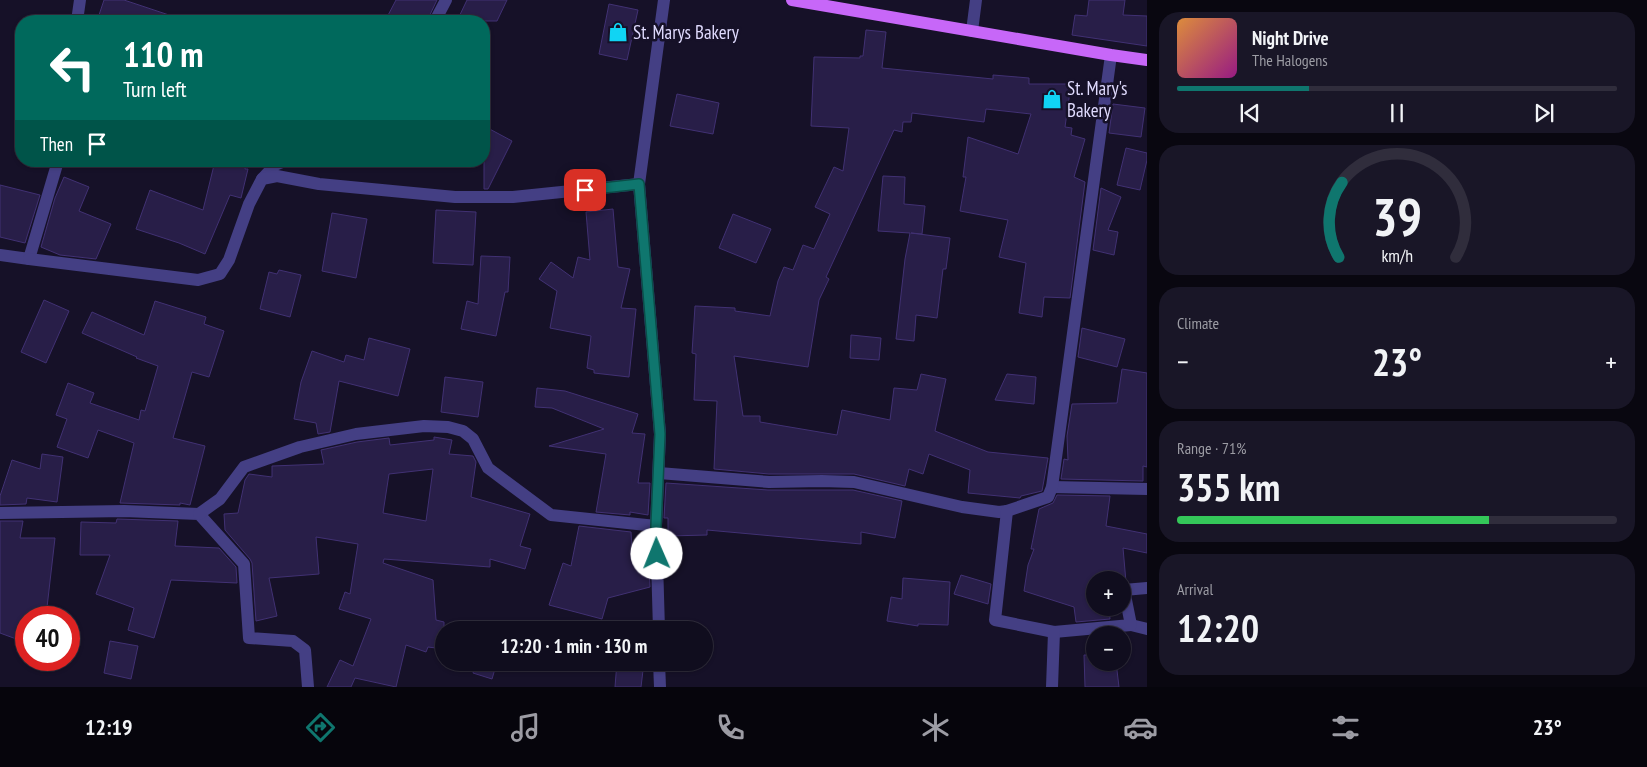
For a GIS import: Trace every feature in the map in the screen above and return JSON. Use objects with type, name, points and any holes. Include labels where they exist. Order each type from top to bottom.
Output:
[{"type":"main road","points":[[792,0],[1111,56],[1147,60]]},
{"type":"street","points":[[78,15],[80,0]]},
{"type":"street","points":[[438,15],[446,0]]},
{"type":"street","points":[[658,621],[656,526],[659,424],[639,184],[664,0]]},
{"type":"street","points":[[972,31],[976,0]]},
{"type":"street","points":[[659,473],[769,482],[854,482],[962,507],[999,512],[1048,497],[1052,487],[1111,56]]},
{"type":"street","points":[[29,260],[56,167]]},
{"type":"street","points":[[0,256],[198,280],[220,274],[229,260],[249,204],[262,180],[273,167]]},
{"type":"street","points":[[262,180],[277,176],[318,184],[455,197],[513,197],[639,184]]},
{"type":"street","points":[[0,513],[124,512],[199,514],[220,499],[244,467],[300,447],[356,434],[424,426],[448,427],[463,431],[473,439],[488,468],[551,515],[656,526]]},
{"type":"street","points":[[1052,487],[1147,489]]},
{"type":"street","points":[[1007,511],[996,620],[1054,632],[1130,625],[1147,629]]},
{"type":"street","points":[[199,514],[244,564],[250,638],[293,641],[305,650],[308,687]]},
{"type":"street","points":[[1130,625],[1124,590],[1147,588]]},
{"type":"street","points":[[1052,687],[1054,632]]},
{"type":"street","points":[[659,671],[660,687]]},
{"type":"building","points":[[104,0],[124,0],[169,15],[99,15]]},
{"type":"building","points":[[396,0],[437,0],[430,15],[388,15]]},
{"type":"building","points":[[467,0],[507,0],[497,21],[490,21],[490,15],[460,15]]},
{"type":"building","points":[[1089,0],[1125,0],[1123,15],[1147,16],[1147,46],[1072,35],[1075,15],[1087,16]]},
{"type":"building","name":"St. Marys Bakery","points":[[609,4],[638,10],[627,60],[599,54]]},
{"type":"building","points":[[866,30],[886,32],[882,68],[993,79],[993,75],[1029,78],[1029,84],[1071,84],[1065,127],[1072,128],[1071,135],[1085,139],[1074,177],[1085,182],[1070,298],[1044,297],[1042,317],[1019,313],[1026,263],[999,257],[1008,220],[960,211],[966,177],[963,177],[968,137],[1018,154],[1031,114],[986,109],[984,122],[912,113],[911,122],[903,122],[902,132],[894,130],[826,277],[829,279],[819,300],[808,367],[734,356],[743,416],[760,416],[760,422],[837,435],[842,410],[890,420],[894,388],[917,390],[921,374],[946,379],[935,431],[988,452],[1048,458],[1042,491],[1021,496],[1020,498],[968,493],[970,470],[929,454],[923,474],[909,469],[905,486],[854,474],[769,474],[714,469],[717,401],[694,400],[696,354],[692,353],[695,306],[735,308],[735,311],[770,316],[778,281],[784,267],[793,270],[803,245],[814,249],[830,214],[815,207],[834,167],[843,171],[849,128],[811,126],[814,57],[860,58],[860,56],[863,56]]},
{"type":"building","points":[[677,94],[719,103],[713,134],[670,126]]},
{"type":"building","points":[[1113,104],[1145,108],[1141,137],[1109,133]]},
{"type":"building","points":[[490,129],[512,141],[488,189],[484,189],[484,167],[490,167]]},
{"type":"building","points":[[1126,148],[1147,153],[1140,190],[1117,185]]},
{"type":"building","points":[[214,167],[245,167],[245,169],[248,169],[241,198],[230,195],[205,254],[136,229],[150,190],[203,210]]},
{"type":"building","points":[[883,176],[905,177],[904,204],[925,206],[922,234],[911,233],[950,238],[946,269],[943,269],[937,318],[916,315],[914,341],[896,339],[905,259],[910,233],[878,231]]},
{"type":"building","points":[[64,177],[89,187],[79,211],[111,224],[96,259],[60,255],[41,247],[55,198]]},
{"type":"building","points":[[0,185],[40,195],[25,243],[0,237]]},
{"type":"building","points":[[1101,188],[1121,197],[1108,230],[1118,232],[1114,255],[1093,250]]},
{"type":"building","points":[[613,209],[618,267],[630,269],[621,308],[636,309],[629,377],[594,373],[594,370],[587,368],[591,336],[550,328],[557,291],[539,279],[551,262],[573,278],[578,257],[590,260],[586,212]]},
{"type":"building","points":[[436,210],[476,212],[473,265],[433,263]]},
{"type":"building","points":[[332,213],[367,219],[356,278],[322,271]]},
{"type":"building","points":[[733,214],[771,229],[756,263],[719,248]]},
{"type":"building","points":[[481,256],[510,257],[508,292],[505,292],[496,336],[461,329],[467,301],[478,304]]},
{"type":"building","points":[[279,270],[301,275],[290,317],[260,309],[269,272],[277,274]]},
{"type":"building","points":[[44,300],[69,311],[46,363],[21,352]]},
{"type":"building","points":[[155,301],[206,317],[204,324],[224,331],[209,377],[192,372],[173,438],[205,446],[190,505],[180,503],[180,505],[120,503],[134,443],[98,430],[88,458],[57,447],[67,419],[56,415],[68,383],[94,393],[90,403],[139,420],[141,410],[145,411],[158,366],[82,333],[92,312],[144,335]]},
{"type":"building","points":[[1082,328],[1125,339],[1117,367],[1078,357]]},
{"type":"building","points":[[851,335],[881,338],[879,360],[850,358]]},
{"type":"building","points":[[369,338],[410,349],[398,396],[339,381],[330,432],[318,434],[316,423],[294,419],[301,382],[312,351],[344,362],[346,355],[364,360]]},
{"type":"building","points":[[1122,369],[1147,373],[1147,467],[1143,466],[1143,481],[1061,479],[1064,459],[1068,460],[1067,436],[1072,404],[1117,403]]},
{"type":"building","points":[[1007,374],[1036,377],[1034,404],[995,400]]},
{"type":"building","points":[[445,377],[483,382],[478,417],[441,412]]},
{"type":"building","points":[[537,388],[565,391],[638,414],[632,433],[645,434],[638,483],[650,483],[648,515],[630,512],[630,515],[596,512],[606,454],[549,446],[604,429],[552,408],[535,407]]},
{"type":"building","points":[[434,437],[452,440],[449,454],[473,456],[476,462],[471,497],[530,514],[520,546],[531,549],[525,569],[490,559],[490,567],[384,559],[383,563],[433,580],[436,620],[440,621],[435,621],[435,648],[428,647],[426,652],[406,645],[396,687],[355,678],[351,687],[327,687],[340,660],[353,666],[371,619],[339,609],[345,592],[350,594],[358,544],[316,537],[319,574],[269,578],[277,616],[256,621],[252,563],[225,530],[224,514],[238,513],[245,480],[249,474],[272,477],[272,466],[324,464],[321,450],[357,442],[389,438],[390,445],[434,440]],"holes":[[[433,469],[426,521],[383,513],[389,474]]]},
{"type":"building","points":[[42,454],[63,457],[57,502],[27,498],[26,504],[0,505],[0,496],[12,460],[40,469]]},
{"type":"building","points":[[666,483],[768,490],[853,490],[902,501],[895,538],[861,532],[861,544],[707,530],[707,535],[668,536],[668,518],[664,518]]},
{"type":"building","points":[[1057,495],[1110,496],[1106,526],[1147,534],[1147,553],[1123,548],[1125,571],[1086,571],[1086,616],[1110,616],[1110,619],[1076,622],[1074,607],[1024,591],[1028,565],[1034,549],[1031,549],[1039,509],[1053,503]]},
{"type":"building","points":[[117,519],[178,521],[175,546],[219,548],[236,567],[237,583],[171,580],[154,638],[128,630],[134,608],[96,594],[110,555],[80,555],[81,522],[116,523]]},
{"type":"building","points":[[0,521],[23,521],[20,538],[55,538],[47,606],[15,606],[15,639],[0,633]]},
{"type":"building","points":[[579,526],[631,532],[633,561],[646,558],[649,569],[650,587],[608,598],[602,619],[549,605],[563,563],[571,566]]},
{"type":"building","points":[[961,575],[991,584],[988,604],[954,594]]},
{"type":"building","points":[[903,578],[950,582],[948,625],[918,624],[918,626],[887,621],[891,597],[902,599]]},
{"type":"building","points":[[110,641],[138,646],[131,679],[104,673]]},
{"type":"building","points":[[1084,655],[1086,655],[1086,671],[1117,671],[1119,687],[1085,687]]},
{"type":"building","points":[[474,671],[494,671],[492,679],[473,673]]},
{"type":"building","points":[[616,671],[643,671],[641,687],[615,687]]},
{"type":"place","name":"St. Marys Bakery","points":[[618,32]]},
{"type":"place","name":"St. Mary's Bakery","points":[[1052,99]]},
{"type":"route","points":[[585,190],[639,184],[660,434],[656,526],[657,554]]}]
